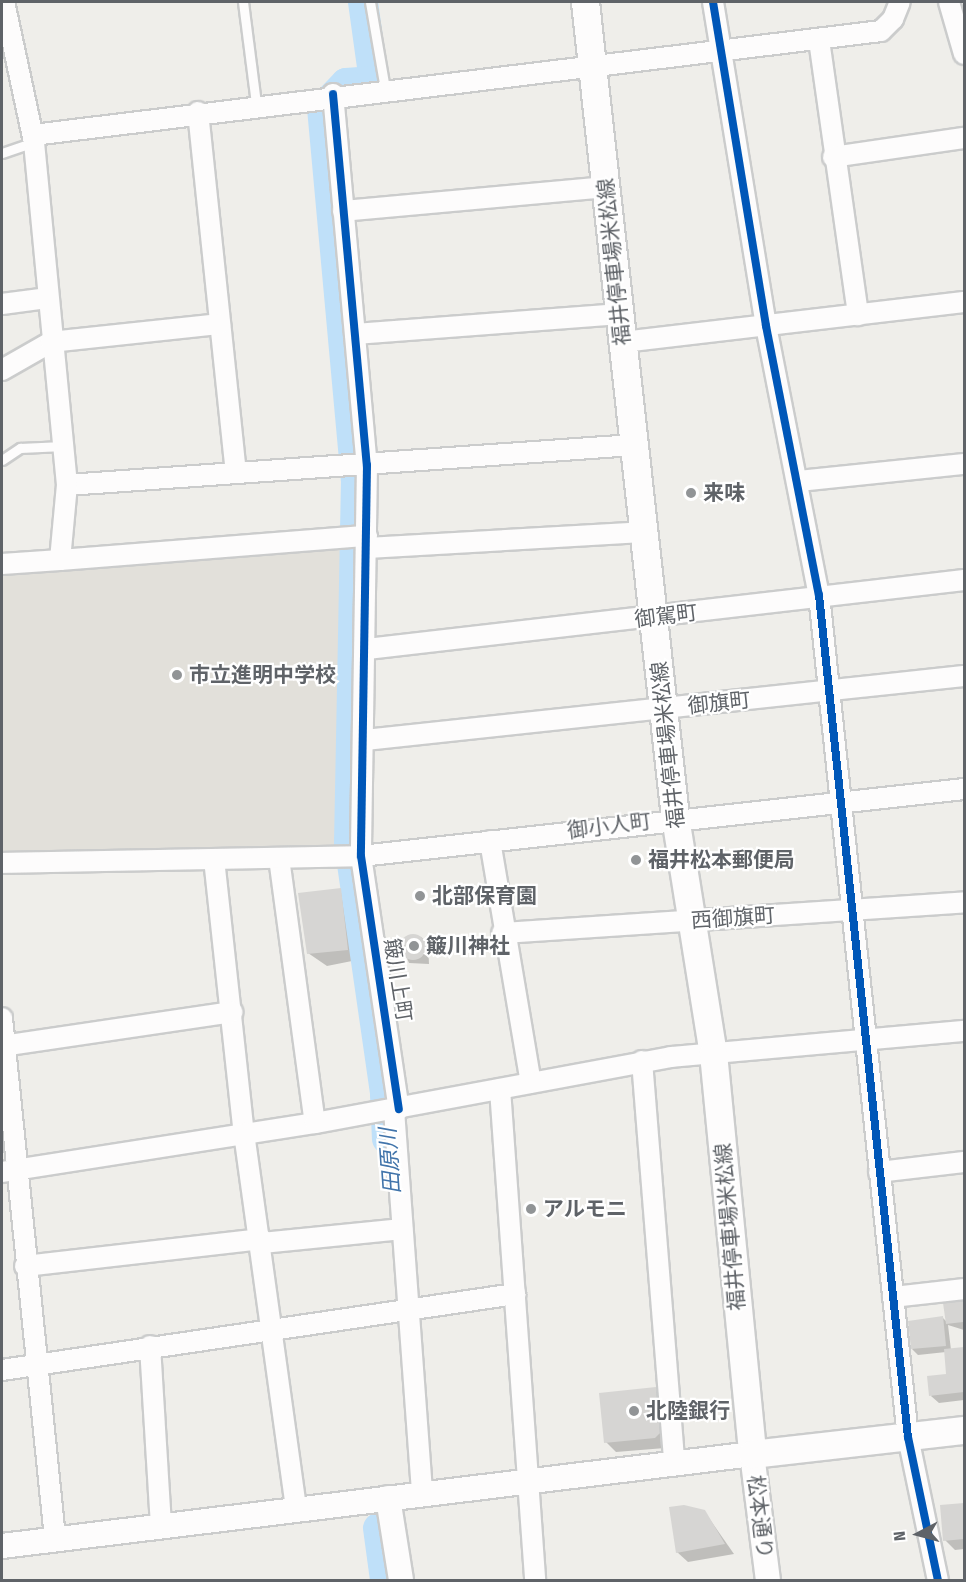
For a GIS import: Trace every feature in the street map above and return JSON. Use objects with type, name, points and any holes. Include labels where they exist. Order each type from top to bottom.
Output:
[{"type":"main road","name":"福井停車場米松線","points":[[585,2],[675,817],[713,1053],[752,1454]]},
{"type":"main road","points":[[752,1454],[964,1430]]},
{"type":"street","points":[[4,2],[4,31],[34,138],[51,342],[67,485],[60,560]]},
{"type":"street","points":[[713,2],[766,326],[800,481],[819,595],[864,1039],[908,1437],[938,1581]]},
{"type":"street","points":[[34,138],[198,112],[333,94],[593,70],[720,55],[881,31],[893,20],[900,2]]},
{"type":"street","points":[[949,2],[964,54]]},
{"type":"street","points":[[819,40],[833,157],[858,315]]},
{"type":"street","name":"簸川上町","points":[[333,94],[367,465],[367,649],[361,856],[397,1109],[402,1229],[422,1494]]},
{"type":"street","points":[[198,112],[236,472]]},
{"type":"street","points":[[833,157],[964,138]]},
{"type":"street","points":[[344,212],[605,187]]},
{"type":"street","points":[[2,304],[47,298]]},
{"type":"street","points":[[623,342],[964,302]]},
{"type":"street","points":[[355,334],[620,314]]},
{"type":"street","points":[[2,370],[51,342],[220,324]]},
{"type":"street","points":[[67,485],[634,445]]},
{"type":"street","points":[[800,481],[964,464]]},
{"type":"street","points":[[2,564],[367,542],[643,532]]},
{"type":"street","name":"御駕町","points":[[367,649],[654,619],[819,595],[964,580]]},
{"type":"street","name":"御旗町","points":[[365,740],[964,676]]},
{"type":"street","name":"御小人町","points":[[2,863],[361,856],[675,817],[964,789]]},
{"type":"street","points":[[490,841],[502,933],[531,1083]]},
{"type":"street","points":[[279,858],[315,1123]]},
{"type":"street","points":[[214,859],[233,1012],[244,1133],[275,1329],[296,1509]]},
{"type":"street","name":"西御旗町","points":[[502,933],[964,902]]},
{"type":"street","points":[[3,1046],[233,1012]]},
{"type":"street","points":[[2,1018],[7,1171],[25,1266],[55,1538]]},
{"type":"street","points":[[7,1171],[397,1109],[642,1061],[964,1031]]},
{"type":"street","points":[[642,1061],[674,1463]]},
{"type":"street","points":[[500,1089],[535,1581]]},
{"type":"street","points":[[879,1172],[964,1162]]},
{"type":"street","points":[[25,1266],[261,1241],[402,1229]]},
{"type":"street","points":[[893,1297],[964,1289]]},
{"type":"street","points":[[2,1370],[150,1346],[515,1294]]},
{"type":"street","points":[[150,1346],[161,1526]]},
{"type":"street","points":[[2,1546],[752,1454]]},
{"type":"street","name":"松本通り","points":[[752,1454],[768,1581]]},
{"type":"street","points":[[388,1498],[401,1581]]},
{"type":"lane","points":[[243,2],[256,104]]},
{"type":"lane","points":[[370,2],[385,89]]},
{"type":"lane","points":[[2,153],[34,138]]},
{"type":"lane","points":[[2,460],[20,448],[63,446]]},
{"type":"shaded area","points":[[347,547],[341,850],[2,855],[2,569]]},
{"type":"building","points":[[341,888],[348,950],[307,954],[298,893]]},
{"type":"building","points":[[413,934],[422,938],[426,947],[422,956],[413,960],[404,956],[400,947],[404,938]]},
{"type":"building","points":[[964,1301],[963,1322],[946,1324],[943,1303]]},
{"type":"building","points":[[943,1316],[946,1346],[911,1349],[908,1321]]},
{"type":"building","points":[[964,1347],[964,1392],[929,1396],[927,1376],[946,1374],[944,1349]]},
{"type":"building","points":[[656,1387],[660,1433],[655,1438],[604,1443],[599,1393]]},
{"type":"building","points":[[964,1503],[964,1539],[943,1541],[940,1505]]},
{"type":"building","points":[[684,1505],[705,1510],[725,1544],[676,1553],[669,1507]]},
{"type":"waterway","name":"田原川","points":[[363,2],[374,81],[346,83],[322,108],[356,479],[349,843],[385,1094],[387,1139]]},
{"type":"waterway","name":"田原川","points":[[378,1528],[385,1580]]},
{"type":"cycle path","points":[[713,2],[766,326],[819,595],[908,1437],[938,1580]]},
{"type":"cycle path","points":[[333,94],[367,465],[361,856],[399,1109]]},
{"type":"place","name":"来味","points":[[691,493]]},
{"type":"place","name":"市立進明中学校","points":[[177,675]]},
{"type":"place","name":"福井松本郵便局","points":[[636,860]]},
{"type":"place","name":"北部保育園","points":[[420,896]]},
{"type":"place","name":"簸川神社","points":[[414,946]]},
{"type":"place","name":"アルモニ","points":[[531,1209]]},
{"type":"place","name":"北陸銀行","points":[[634,1411]]}]
